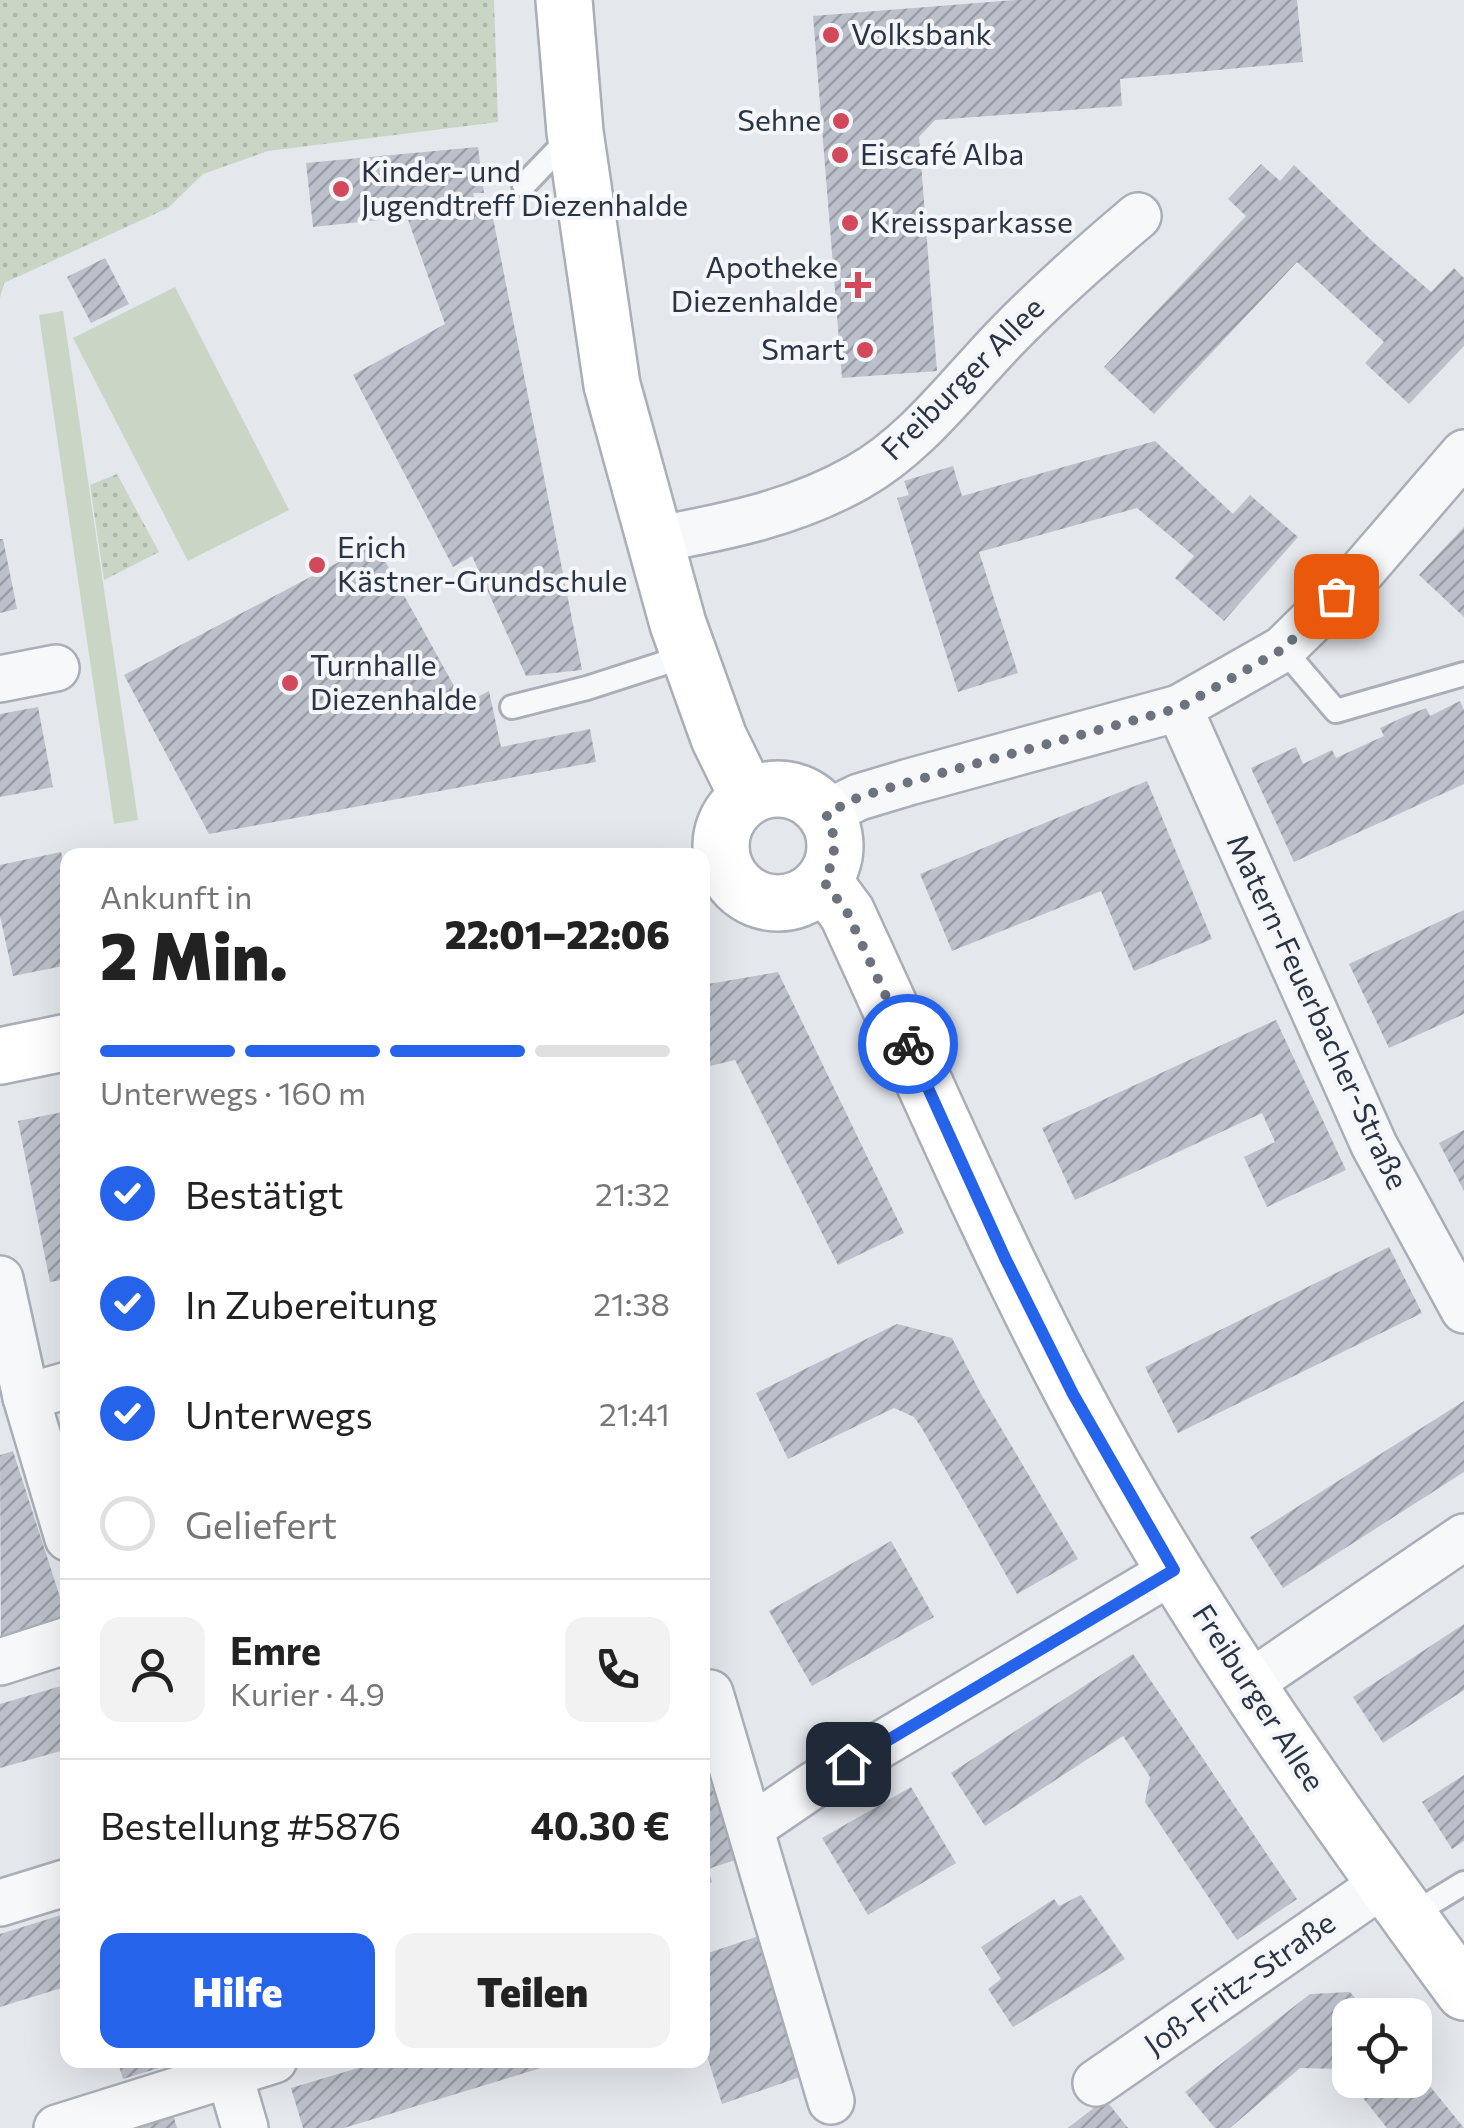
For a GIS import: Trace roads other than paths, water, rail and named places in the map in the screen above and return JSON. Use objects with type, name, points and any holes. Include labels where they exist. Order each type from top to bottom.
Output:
[{"type":"street","points":[[564,0],[574,132],[612,385],[689,655],[719,738],[748,797]]},
{"type":"street","name":"Freiburger Allee","points":[[654,540],[751,522],[817,497],[870,469],[906,440],[1060,282],[1138,216]]},
{"type":"street","points":[[826,814],[859,797],[1179,708],[1283,649],[1364,570],[1464,452]]},
{"type":"street","points":[[0,680],[56,668]]},
{"type":"street","name":"Matern-Feuerbacher-Straße","points":[[1179,708],[1374,1145],[1464,1310]]},
{"type":"street","points":[[782,788],[814,800],[826,814],[836,836],[834,860],[824,882],[805,898],[782,903],[720,898],[728,873],[721,840],[734,808],[764,790],[782,788]]},
{"type":"street","name":"Freiburger Allee","points":[[824,882],[847,912],[1005,1258],[1064,1376],[1174,1570],[1246,1686],[1464,1992]]},
{"type":"street","points":[[0,1056],[60,1044]]},
{"type":"street","points":[[0,1279],[60,1509]]},
{"type":"street","points":[[1246,1686],[1464,1537]]},
{"type":"street","points":[[752,1827],[816,1784],[1174,1570]]},
{"type":"street","points":[[0,1662],[60,1643]]},
{"type":"street","points":[[710,1693],[832,2101]]},
{"type":"street","points":[[0,1903],[60,1884]]},
{"type":"street","name":"Joß-Fritz-Straße","points":[[1096,2083],[1396,1900]]},
{"type":"street","points":[[57,2128],[224,2068]]},
{"type":"street","points":[[227,2068],[245,2128]]},
{"type":"lane","points":[[524,185],[574,132]]},
{"type":"lane","points":[[1283,649],[1336,711],[1464,674]]},
{"type":"lane","points":[[512,707],[689,655]]},
{"type":"lane","points":[[1396,1900],[1464,1883]]},
{"type":"place","name":"Volksbank","points":[[831,35]]},
{"type":"place","name":"Sehne","points":[[841,121]]},
{"type":"place","name":"Eiscafé Alba","points":[[840,155]]},
{"type":"place","name":"Kinder- und Jugendtreff Diezenhalde","points":[[341,189]]},
{"type":"place","name":"Kreissparkasse","points":[[850,223]]},
{"type":"place","name":"Apotheke Diezenhalde","points":[[858,285]]},
{"type":"place","name":"Smart","points":[[865,350]]},
{"type":"place","name":"Erich Kästner-Grundschule","points":[[317,565]]},
{"type":"place","name":"Turnhalle Diezenhalde","points":[[290,683]]}]
